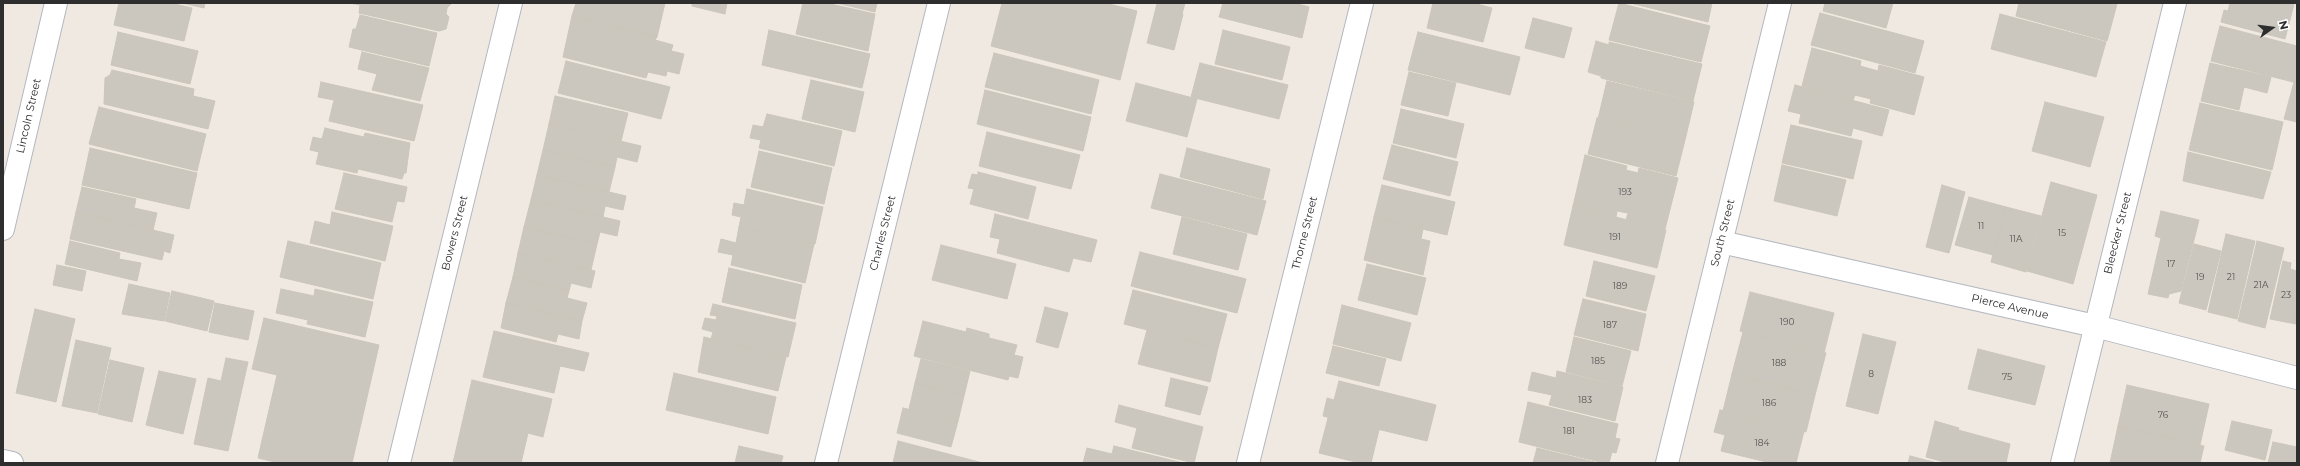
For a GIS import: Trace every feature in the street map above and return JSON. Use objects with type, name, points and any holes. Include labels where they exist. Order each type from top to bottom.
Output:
[{"type":"street","name":"Lincoln Street","points":[[3,229],[56,3]]},
{"type":"street","name":"Bowers Street","points":[[399,463],[511,3]]},
{"type":"street","name":"Charles Street","points":[[826,463],[939,3]]},
{"type":"street","name":"Thorne Street","points":[[1248,463],[1362,3]]},
{"type":"street","name":"South Street","points":[[1667,463],[1780,3]]},
{"type":"street","name":"Bleecker Street","points":[[2062,463],[2175,3]]},
{"type":"street","name":"Pierce Avenue","points":[[1721,242],[2095,326],[2297,378]]},
{"type":"street","points":[[3,461],[12,463]]},
{"type":"building","points":[[119,3],[170,3],[192,8],[184,41],[114,25]]},
{"type":"building","points":[[182,3],[205,3],[204,8]]},
{"type":"building","points":[[350,3],[452,3],[447,8],[446,14],[449,17],[446,29],[439,31],[359,13],[360,5]]},
{"type":"building","points":[[576,3],[665,3],[657,37],[572,16]]},
{"type":"building","points":[[692,3],[727,3],[725,14],[692,6]]},
{"type":"building","points":[[803,3],[826,3],[875,14],[868,51],[796,34]]},
{"type":"building","points":[[837,3],[877,3],[875,12]]},
{"type":"building","points":[[1002,3],[1105,3],[1137,11],[1120,80],[991,46]]},
{"type":"building","points":[[1157,3],[1185,3],[1182,14],[1156,8]]},
{"type":"building","points":[[1223,3],[1294,3],[1309,7],[1302,38],[1219,17]]},
{"type":"building","points":[[1433,3],[1473,3],[1492,8],[1483,42],[1427,28]]},
{"type":"building","points":[[1619,3],[1710,26],[1701,62],[1609,40]]},
{"type":"building","points":[[1630,3],[1712,3],[1708,22]]},
{"type":"building","points":[[1825,3],[1893,3],[1886,28],[1823,11]]},
{"type":"building","points":[[2019,3],[2117,4],[2107,41],[2016,16]]},
{"type":"building","points":[[2230,3],[2294,4],[2285,39],[2221,22],[2224,10],[2228,11]]},
{"type":"building","points":[[1156,8],[1183,14],[1174,50],[1147,43]]},
{"type":"building","points":[[1820,13],[1924,41],[1915,73],[1811,45]]},
{"type":"building","points":[[2000,14],[2106,42],[2096,77],[1991,49]]},
{"type":"building","points":[[360,15],[437,33],[429,66],[349,47],[353,29],[356,29]]},
{"type":"building","points":[[572,16],[657,37],[655,40],[673,45],[671,51],[684,54],[679,74],[667,71],[666,76],[648,72],[646,78],[563,57]]},
{"type":"building","points":[[1533,18],[1572,28],[1564,58],[1525,48]]},
{"type":"building","points":[[2220,26],[2297,46],[2297,83],[2211,61]]},
{"type":"building","points":[[769,30],[870,54],[862,88],[762,65]]},
{"type":"building","points":[[1223,30],[1290,47],[1282,80],[1215,64]]},
{"type":"building","points":[[118,32],[198,51],[190,84],[111,65]]},
{"type":"building","points":[[1418,32],[1520,57],[1510,95],[1408,70]]},
{"type":"building","points":[[1596,41],[1609,45],[1609,42],[1702,64],[1693,101],[1601,78],[1601,76],[1588,72]]},
{"type":"building","points":[[1812,48],[1861,61],[1860,66],[1878,71],[1879,65],[1924,77],[1914,115],[1870,103],[1871,99],[1855,95],[1853,100],[1802,86]]},
{"type":"building","points":[[362,52],[429,68],[420,101],[372,90],[377,74],[358,69]]},
{"type":"building","points":[[994,53],[1099,80],[1091,114],[985,87]]},
{"type":"building","points":[[566,61],[670,87],[661,119],[558,93]]},
{"type":"building","points":[[1200,63],[1288,85],[1279,119],[1191,97]]},
{"type":"building","points":[[2210,63],[2271,77],[2267,93],[2244,87],[2239,110],[2201,101]]},
{"type":"building","points":[[112,70],[194,89],[193,96],[215,101],[208,129],[104,104],[105,78],[110,75]]},
{"type":"building","points":[[1409,72],[1456,83],[1448,116],[1401,105]]},
{"type":"building","points":[[811,80],[864,92],[855,132],[802,119]]},
{"type":"building","points":[[1607,81],[1694,102],[1685,140],[1598,119]]},
{"type":"building","points":[[321,82],[423,105],[414,141],[329,121],[334,100],[318,97]]},
{"type":"building","points":[[2294,82],[2297,83],[2297,122],[2284,119]]},
{"type":"building","points":[[1136,83],[1197,99],[1187,137],[1126,121]]},
{"type":"building","points":[[1795,85],[1889,110],[1882,136],[1853,128],[1851,136],[1799,123],[1801,114],[1788,111]]},
{"type":"building","points":[[985,90],[1091,117],[1083,151],[977,124]]},
{"type":"building","points":[[555,96],[628,113],[621,141],[549,124]]},
{"type":"building","points":[[2045,102],[2104,117],[2090,167],[2032,151]]},
{"type":"building","points":[[2200,103],[2283,122],[2272,170],[2189,150]]},
{"type":"building","points":[[99,107],[206,134],[197,171],[89,144]]},
{"type":"building","points":[[1401,109],[1464,124],[1456,158],[1393,143]]},
{"type":"building","points":[[767,114],[842,131],[834,166],[759,148],[761,140],[750,138],[753,125],[763,127]]},
{"type":"building","points":[[1597,118],[1685,140],[1676,176],[1588,154]]},
{"type":"building","points":[[549,124],[641,146],[637,162],[617,157],[615,167],[543,150]]},
{"type":"building","points":[[1791,125],[1862,141],[1853,179],[1782,163]]},
{"type":"building","points":[[325,128],[364,137],[365,133],[410,143],[406,173],[404,173],[402,179],[358,169],[357,173],[316,164],[319,152],[310,150],[313,137],[322,139]]},
{"type":"building","points":[[987,132],[1080,155],[1071,189],[979,166]]},
{"type":"building","points":[[1392,145],[1458,162],[1450,196],[1383,179]]},
{"type":"building","points":[[90,148],[197,173],[189,209],[82,185]]},
{"type":"building","points":[[1187,148],[1270,169],[1263,199],[1180,177]]},
{"type":"building","points":[[543,150],[615,167],[609,192],[537,175]]},
{"type":"building","points":[[759,151],[832,168],[824,204],[751,187]]},
{"type":"building","points":[[2188,152],[2271,172],[2263,199],[2183,181]]},
{"type":"building","points":[[1585,155],[1627,166],[1626,170],[1638,173],[1639,168],[1678,178],[1665,229],[1626,220],[1628,213],[1617,211],[1616,217],[1573,206]]},
{"type":"building","points":[[1782,165],[1846,180],[1837,216],[1774,201]]},
{"type":"building","points":[[978,172],[1036,187],[1028,219],[970,204],[974,189],[968,188],[972,174],[978,175]]},
{"type":"building","points":[[344,173],[407,187],[404,202],[397,201],[392,222],[335,209]]},
{"type":"building","points":[[1160,174],[1266,201],[1257,235],[1151,208]]},
{"type":"building","points":[[537,175],[626,196],[623,210],[605,206],[603,217],[531,200]]},
{"type":"building","points":[[2051,182],[2097,195],[2073,284],[2027,271]]},
{"type":"building","points":[[1382,185],[1455,202],[1447,235],[1374,217]]},
{"type":"building","points":[[1942,185],[1965,192],[1949,253],[1926,247]]},
{"type":"building","points":[[82,187],[136,199],[134,208],[157,213],[153,230],[76,212]]},
{"type":"building","points":[[747,189],[823,207],[815,244],[739,227],[741,217],[732,215],[734,203],[744,205]]},
{"type":"building","points":[[1969,197],[2006,207],[1993,255],[1955,245]]},
{"type":"building","points":[[531,200],[620,221],[617,236],[600,232],[597,244],[524,227]]},
{"type":"building","points":[[1573,206],[1666,230],[1657,268],[1564,245]]},
{"type":"building","points":[[2006,207],[2041,216],[2026,272],[1991,262]]},
{"type":"building","points":[[2161,211],[2199,220],[2181,291],[2169,294],[2168,298],[2148,294],[2161,238],[2155,236]]},
{"type":"building","points":[[76,212],[174,235],[170,253],[164,251],[162,260],[70,239]]},
{"type":"building","points":[[332,212],[393,226],[385,261],[310,243],[315,221],[330,225]]},
{"type":"building","points":[[995,214],[1097,240],[1091,262],[1073,258],[1069,272],[997,253],[1000,239],[990,237]]},
{"type":"building","points":[[1182,217],[1247,234],[1238,270],[1173,254]]},
{"type":"building","points":[[1374,217],[1423,229],[1421,239],[1430,241],[1423,275],[1364,260]]},
{"type":"building","points":[[524,227],[597,244],[591,270],[518,253]]},
{"type":"building","points":[[739,227],[814,244],[805,283],[731,265],[733,255],[718,252],[721,239],[736,243]]},
{"type":"building","points":[[2226,234],[2255,241],[2237,319],[2208,312]]},
{"type":"building","points":[[70,241],[120,253],[119,259],[141,263],[137,281],[65,264]]},
{"type":"building","points":[[288,241],[381,263],[373,299],[280,277]]},
{"type":"building","points":[[2257,241],[2284,248],[2265,328],[2238,321]]},
{"type":"building","points":[[2194,244],[2221,251],[2206,310],[2179,303]]},
{"type":"building","points":[[941,245],[1016,264],[1007,299],[932,280]]},
{"type":"building","points":[[1140,252],[1246,279],[1237,313],[1131,286]]},
{"type":"building","points":[[518,253],[595,271],[591,288],[571,283],[569,291],[513,277]]},
{"type":"building","points":[[1594,261],[1655,276],[1646,311],[1586,296]]},
{"type":"building","points":[[2283,261],[2291,263],[2290,269],[2297,271],[2296,324],[2270,319]]},
{"type":"building","points":[[1367,264],[1426,278],[1417,315],[1358,300]]},
{"type":"building","points":[[57,265],[86,271],[82,291],[53,285]]},
{"type":"building","points":[[729,268],[802,285],[795,319],[722,302]]},
{"type":"building","points":[[513,277],[569,291],[567,298],[587,303],[582,321],[506,303]]},
{"type":"building","points":[[129,284],[170,293],[164,321],[122,314]]},
{"type":"building","points":[[281,289],[314,296],[315,289],[373,302],[365,337],[307,324],[308,320],[276,313]]},
{"type":"building","points":[[1133,290],[1227,314],[1218,348],[1124,324]]},
{"type":"building","points":[[172,291],[214,301],[207,331],[165,321]]},
{"type":"building","points":[[1750,292],[1834,313],[1824,353],[1740,331]]},
{"type":"building","points":[[1583,299],[1646,314],[1638,351],[1574,335]]},
{"type":"building","points":[[215,303],[254,311],[248,340],[209,332]]},
{"type":"building","points":[[506,303],[582,321],[579,339],[558,334],[556,342],[501,328]]},
{"type":"building","points":[[713,304],[796,323],[788,357],[711,339],[713,332],[702,329],[705,318],[716,320],[717,316],[710,315]]},
{"type":"building","points":[[1342,305],[1411,323],[1401,361],[1333,344]]},
{"type":"building","points":[[1045,307],[1068,313],[1058,348],[1036,342]]},
{"type":"building","points":[[35,309],[75,319],[56,402],[16,393]]},
{"type":"building","points":[[264,318],[379,345],[352,463],[279,463],[258,458],[277,375],[252,369]]},
{"type":"building","points":[[923,321],[966,332],[967,328],[989,334],[989,338],[1017,345],[1014,355],[1023,357],[1018,378],[1009,376],[1008,380],[914,356]]},
{"type":"building","points":[[1147,330],[1218,348],[1210,382],[1138,364]]},
{"type":"building","points":[[494,331],[589,353],[584,371],[560,366],[554,393],[483,377]]},
{"type":"building","points":[[1743,332],[1826,353],[1815,395],[1732,374]]},
{"type":"building","points":[[1863,334],[1896,342],[1878,414],[1846,406]]},
{"type":"building","points":[[704,337],[786,357],[778,391],[698,372]]},
{"type":"building","points":[[1574,337],[1631,351],[1622,386],[1566,372]]},
{"type":"building","points":[[76,340],[111,348],[97,413],[62,406]]},
{"type":"building","points":[[1333,346],[1386,359],[1379,386],[1326,373]]},
{"type":"building","points":[[1978,349],[2045,366],[2035,405],[1968,389]]},
{"type":"building","points":[[226,358],[248,362],[228,451],[194,444],[208,378],[221,381]]},
{"type":"building","points":[[921,359],[970,371],[964,396],[915,383]]},
{"type":"building","points":[[110,360],[144,368],[132,422],[98,414]]},
{"type":"building","points":[[159,371],[196,379],[183,434],[146,425]]},
{"type":"building","points":[[1557,371],[1623,387],[1615,421],[1549,405],[1552,395],[1528,390],[1532,372],[1556,378]]},
{"type":"building","points":[[674,373],[776,397],[768,434],[666,410]]},
{"type":"building","points":[[1732,374],[1815,395],[1806,432],[1723,411]]},
{"type":"building","points":[[1171,378],[1208,387],[1200,415],[1165,406]]},
{"type":"building","points":[[472,380],[552,399],[543,437],[528,433],[521,463],[453,463]]},
{"type":"building","points":[[1339,381],[1436,405],[1427,441],[1323,416],[1327,398],[1334,400]]},
{"type":"building","points":[[915,383],[964,396],[958,421],[909,409]]},
{"type":"building","points":[[2127,385],[2209,404],[2200,445],[2118,426]]},
{"type":"building","points":[[1528,402],[1618,424],[1615,438],[1620,439],[1616,453],[1612,452],[1609,463],[1604,463],[1519,442]]},
{"type":"building","points":[[1119,405],[1203,427],[1194,463],[1132,448],[1137,428],[1115,422]]},
{"type":"building","points":[[903,408],[958,421],[951,447],[897,433]]},
{"type":"building","points":[[1720,410],[1804,431],[1796,463],[1771,463],[1721,451],[1725,435],[1714,432]]},
{"type":"building","points":[[1328,418],[1379,430],[1371,463],[1360,463],[1319,453]]},
{"type":"building","points":[[1935,421],[1959,428],[1958,430],[2010,444],[2006,463],[1948,463],[1926,457]]},
{"type":"building","points":[[2232,421],[2272,430],[2265,460],[2225,450]]},
{"type":"building","points":[[2118,426],[2204,446],[2200,463],[2110,463]]},
{"type":"building","points":[[898,441],[983,463],[893,463]]},
{"type":"building","points":[[2273,442],[2297,447],[2297,463],[2268,463]]},
{"type":"building","points":[[739,446],[783,456],[781,463],[735,463]]},
{"type":"building","points":[[1114,446],[1183,463],[1083,463],[1087,448],[1112,454]]},
{"type":"building","points":[[1537,448],[1598,463],[1533,463]]},
{"type":"building","points":[[1910,456],[1937,463],[1908,463]]}]
